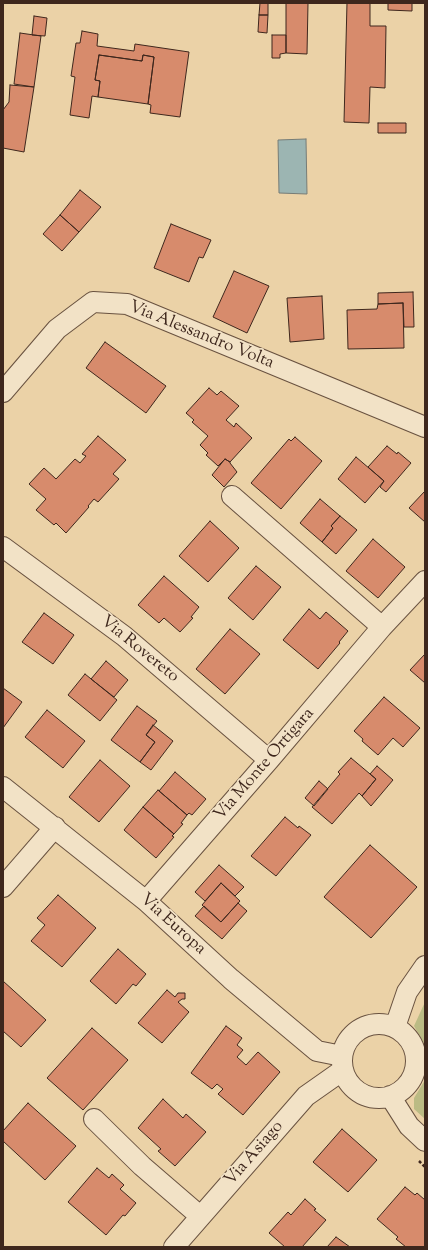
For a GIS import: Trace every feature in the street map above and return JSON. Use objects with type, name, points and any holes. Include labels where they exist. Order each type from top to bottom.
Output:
[{"type":"street","name":"Via Alessandro Volta","points":[[3,392],[57,328],[93,302],[127,304],[425,427]]},
{"type":"street","points":[[232,496],[382,627]]},
{"type":"street","name":"Via Rovereto","points":[[3,547],[124,636],[269,760]]},
{"type":"street","name":"Via Monte Ortigara","points":[[146,901],[382,627],[425,581]]},
{"type":"street","name":"Via Europa","points":[[3,787],[146,901],[231,979],[317,1051],[342,1063]]},
{"type":"street","points":[[3,887],[55,827]]},
{"type":"street","points":[[395,1026],[407,992],[425,966]]},
{"type":"street","points":[[378,1023],[395,1026],[406,1034],[421,1057],[414,1074],[405,1088],[390,1096],[375,1098],[361,1093],[350,1084],[342,1063],[348,1040],[361,1028],[378,1023]]},
{"type":"street","name":"Via Asiago","points":[[174,1247],[306,1096],[342,1063]]},
{"type":"street","points":[[390,1096],[409,1126],[424,1139]]},
{"type":"street","points":[[94,1119],[142,1166],[200,1216]]},
{"type":"green space","points":[[425,1002],[425,1045],[414,1026]]},
{"type":"green space","points":[[425,1080],[425,1119],[414,1109],[414,1098]]},
{"type":"water","points":[[306,139],[307,194],[279,193],[278,140]]},
{"type":"building","points":[[260,3],[268,3],[268,15],[259,15]]},
{"type":"building","points":[[286,3],[308,3],[307,54],[286,53]]},
{"type":"building","points":[[347,3],[370,3],[370,26],[386,26],[385,88],[370,87],[369,123],[344,122]]},
{"type":"building","points":[[388,3],[412,3],[412,11],[388,10]]},
{"type":"building","points":[[259,15],[268,15],[267,33],[258,32]]},
{"type":"building","points":[[34,16],[47,18],[45,36],[32,35]]},
{"type":"building","points":[[82,31],[98,34],[97,46],[134,51],[135,44],[189,52],[180,117],[150,113],[151,105],[148,104],[154,57],[143,55],[142,61],[99,55],[95,80],[100,81],[98,97],[92,96],[89,118],[70,115],[75,77],[71,76],[76,43],[80,43]]},
{"type":"building","points":[[20,33],[41,36],[34,87],[14,84]]},
{"type":"building","points":[[272,35],[286,35],[286,53],[280,54],[280,58],[272,58]]},
{"type":"building","points":[[99,55],[142,61],[143,55],[154,57],[148,104],[98,97],[100,81],[95,80]]},
{"type":"building","points":[[10,85],[34,87],[24,152],[3,148],[3,110],[9,102]]},
{"type":"building","points":[[378,123],[406,123],[406,133],[378,133]]},
{"type":"building","points":[[80,190],[101,207],[79,232],[60,215]]},
{"type":"building","points":[[60,215],[79,232],[62,251],[43,234]]},
{"type":"building","points":[[171,224],[211,240],[203,258],[199,257],[189,282],[154,268]]},
{"type":"building","points":[[234,271],[269,286],[247,333],[213,317]]},
{"type":"building","points":[[413,292],[414,327],[404,327],[403,303],[378,304],[378,293]]},
{"type":"building","points":[[322,296],[324,339],[290,342],[287,298]]},
{"type":"building","points":[[403,303],[404,348],[348,349],[347,310],[377,309],[378,304]]},
{"type":"building","points":[[105,342],[166,386],[146,413],[86,368]]},
{"type":"building","points":[[209,388],[217,395],[221,391],[239,406],[226,420],[234,427],[236,423],[252,438],[230,462],[225,459],[218,466],[206,455],[208,453],[200,445],[208,436],[192,422],[194,420],[186,413]]},
{"type":"building","points":[[98,436],[126,460],[113,474],[119,479],[98,502],[94,499],[88,506],[89,507],[66,533],[56,523],[54,525],[36,510],[46,499],[29,484],[44,468],[56,479],[75,459],[80,463],[86,456],[82,454]]},
{"type":"building","points":[[295,437],[322,461],[281,509],[251,483],[289,439],[291,441]]},
{"type":"building","points":[[387,446],[397,454],[398,452],[411,463],[386,492],[380,487],[384,481],[368,467]]},
{"type":"building","points":[[356,457],[384,481],[365,503],[338,479]]},
{"type":"building","points":[[225,459],[230,462],[237,472],[224,487],[212,475]]},
{"type":"building","points":[[425,491],[425,522],[409,508]]},
{"type":"building","points":[[320,499],[340,516],[331,526],[333,528],[322,542],[300,523]]},
{"type":"building","points":[[340,516],[357,530],[336,554],[322,542],[333,528],[331,526]]},
{"type":"building","points":[[210,521],[239,548],[208,582],[179,556]]},
{"type":"building","points":[[373,539],[405,567],[378,598],[346,571]]},
{"type":"building","points":[[256,566],[281,587],[253,620],[228,598]]},
{"type":"building","points":[[164,576],[199,607],[191,617],[193,618],[180,632],[164,618],[159,623],[138,605]]},
{"type":"building","points":[[309,609],[320,619],[326,612],[348,631],[318,669],[283,640]]},
{"type":"building","points":[[44,613],[74,635],[53,664],[22,642]]},
{"type":"building","points":[[230,629],[260,654],[225,694],[196,669]]},
{"type":"building","points":[[425,654],[425,683],[410,670]]},
{"type":"building","points":[[106,661],[128,680],[114,697],[91,679]]},
{"type":"building","points":[[85,674],[117,700],[100,721],[68,695]]},
{"type":"building","points":[[3,688],[22,702],[3,728]]},
{"type":"building","points":[[384,697],[420,728],[403,747],[393,738],[378,755],[362,741],[363,739],[354,731]]},
{"type":"building","points":[[137,706],[157,721],[146,735],[155,742],[140,762],[111,740]]},
{"type":"building","points":[[47,710],[85,741],[63,768],[25,737]]},
{"type":"building","points":[[153,725],[173,741],[151,770],[140,762],[155,742],[146,735]]},
{"type":"building","points":[[351,758],[376,779],[362,796],[359,793],[332,824],[312,807],[340,774],[338,772]]},
{"type":"building","points":[[100,760],[130,786],[99,822],[69,797]]},
{"type":"building","points":[[377,766],[393,780],[371,806],[362,796],[376,779],[370,774]]},
{"type":"building","points":[[175,772],[206,799],[192,815],[189,813],[187,815],[159,791]]},
{"type":"building","points":[[319,781],[328,789],[314,806],[305,798]]},
{"type":"building","points":[[158,790],[187,815],[181,823],[183,824],[174,834],[143,807]]},
{"type":"building","points":[[143,807],[174,834],[172,836],[174,837],[156,858],[124,830]]},
{"type":"building","points":[[285,817],[298,828],[299,826],[311,835],[276,876],[251,856]]},
{"type":"building","points":[[370,845],[417,887],[371,938],[324,897]]},
{"type":"building","points":[[219,865],[244,887],[235,896],[221,883],[205,901],[195,892]]},
{"type":"building","points":[[221,883],[240,901],[221,922],[202,905]]},
{"type":"building","points":[[58,895],[96,928],[62,967],[31,941],[45,925],[37,918]]},
{"type":"building","points":[[238,903],[247,911],[222,939],[195,916],[204,906],[221,922]]},
{"type":"building","points":[[118,949],[146,974],[136,986],[133,984],[116,1004],[90,981]]},
{"type":"building","points":[[3,981],[46,1020],[21,1047],[3,1031]]},
{"type":"building","points":[[167,990],[175,997],[178,993],[185,993],[185,999],[178,1002],[189,1012],[162,1043],[138,1023]]},
{"type":"building","points":[[226,1026],[242,1038],[237,1045],[243,1050],[237,1057],[246,1065],[258,1052],[280,1072],[243,1115],[218,1094],[223,1089],[217,1084],[212,1089],[191,1073]]},
{"type":"building","points":[[92,1028],[128,1060],[83,1110],[47,1078]]},
{"type":"building","points":[[163,1099],[183,1118],[186,1114],[206,1132],[175,1166],[158,1151],[161,1149],[138,1128]]},
{"type":"building","points":[[28,1103],[76,1146],[45,1180],[3,1141],[3,1131]]},
{"type":"building","points":[[342,1129],[377,1160],[348,1192],[313,1162]]},
{"type":"building","points":[[97,1168],[109,1178],[112,1174],[124,1185],[120,1189],[136,1203],[125,1216],[123,1215],[106,1235],[68,1202]]},
{"type":"building","points":[[405,1187],[415,1195],[417,1193],[425,1200],[425,1247],[406,1247],[396,1239],[398,1237],[377,1219]]},
{"type":"building","points":[[305,1199],[316,1209],[314,1210],[326,1220],[302,1247],[285,1247],[269,1233],[288,1212],[291,1215]]},
{"type":"building","points":[[336,1237],[350,1247],[327,1247]]}]
